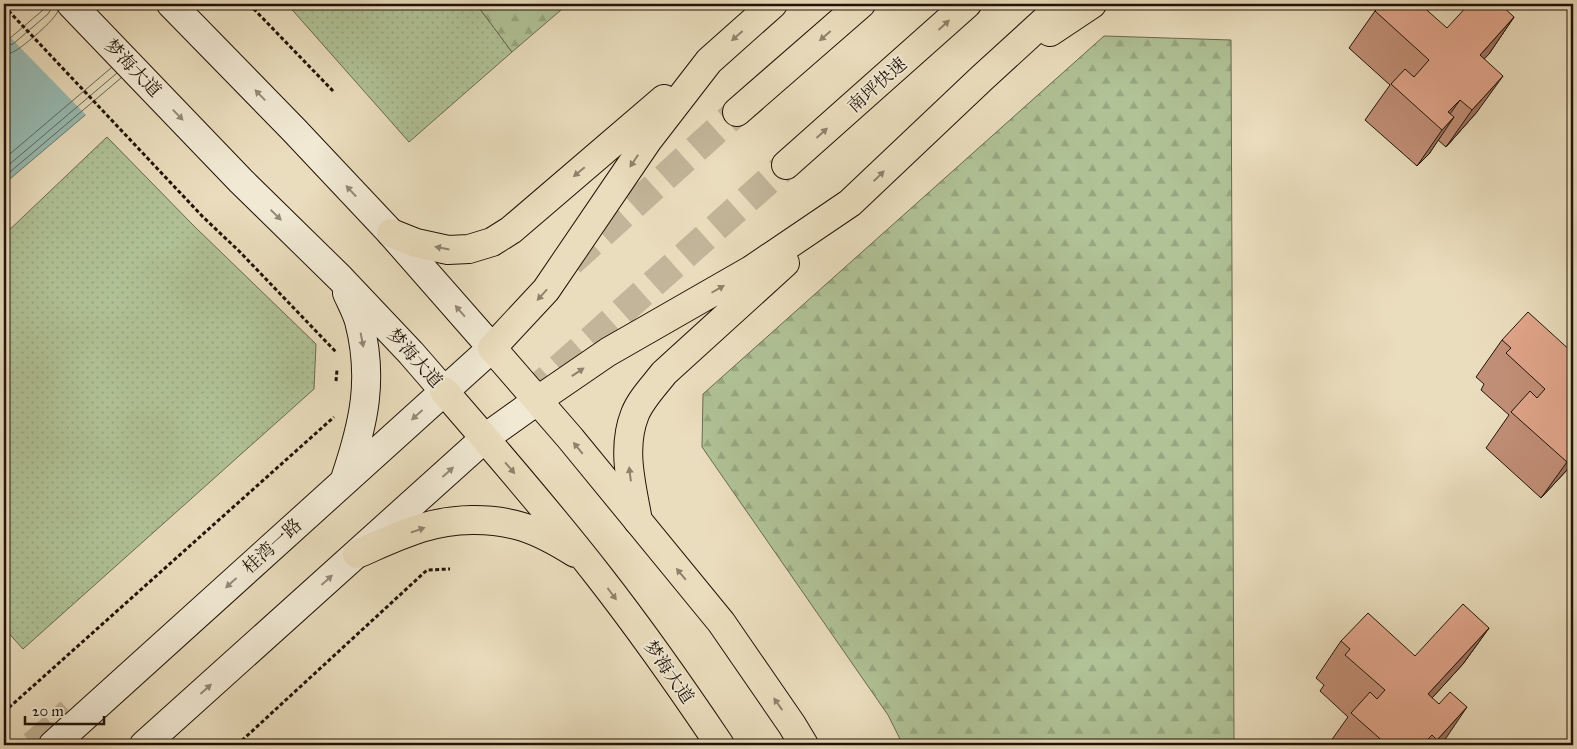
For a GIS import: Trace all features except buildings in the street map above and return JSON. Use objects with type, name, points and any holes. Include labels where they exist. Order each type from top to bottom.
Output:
[{"type":"main road","name":"梦海大道","points":[[71,4],[241,181],[340,278],[411,353],[584,557],[665,664],[720,745]]},
{"type":"main road","points":[[172,4],[391,233],[538,400],[721,622],[804,745]]},
{"type":"main road","points":[[391,233],[416,243],[448,250],[469,249],[492,242],[510,230],[709,61],[773,4]]},
{"type":"main road","points":[[737,112],[861,4]]},
{"type":"main road","name":"南坪快速","points":[[786,165],[967,4]]},
{"type":"main road","points":[[638,522],[629,472],[628,446],[630,430],[636,413],[664,373],[1063,4]]},
{"type":"main road","points":[[982,78],[1092,4]]},
{"type":"main road","points":[[492,348],[546,290],[648,140],[709,61]]},
{"type":"main road","points":[[144,745],[485,438],[608,352],[751,270],[850,203]]},
{"type":"main road","points":[[340,278],[358,319],[366,358],[364,414],[356,447],[344,482]]},
{"type":"main road","name":"桂湾一路","points":[[52,745],[492,348]]},
{"type":"main road","points":[[357,554],[421,528],[448,522],[475,520],[499,521],[524,528],[550,538],[584,557]]},
{"type":"path","points":[[249,4],[334,92]]},
{"type":"path","points":[[4,6],[203,217],[265,277],[337,352]]},
{"type":"path","points":[[336,381],[337,362]]},
{"type":"path","points":[[4,712],[337,414]]},
{"type":"path","points":[[237,745],[427,570],[450,569]]},
{"type":"green space","points":[[287,4],[480,4],[480,9],[512,52],[409,142]]},
{"type":"green space","points":[[480,4],[568,4],[512,52],[480,9]]},
{"type":"green space","points":[[1104,36],[1231,40],[1234,745],[903,745],[888,715],[702,447],[703,394]]},
{"type":"green space","points":[[107,137],[194,226],[316,344],[314,389],[23,649],[4,628],[4,235]]},
{"type":"water","points":[[43,4],[216,4],[4,184],[4,37]]},
{"type":"pier","points":[[39,4],[219,4],[87,116],[5,32]]},
{"type":"tunnel","points":[[571,262],[737,112]]},
{"type":"tunnel","points":[[528,396],[786,165]]},
{"type":"tunnel","points":[[33,745],[70,712]]}]
